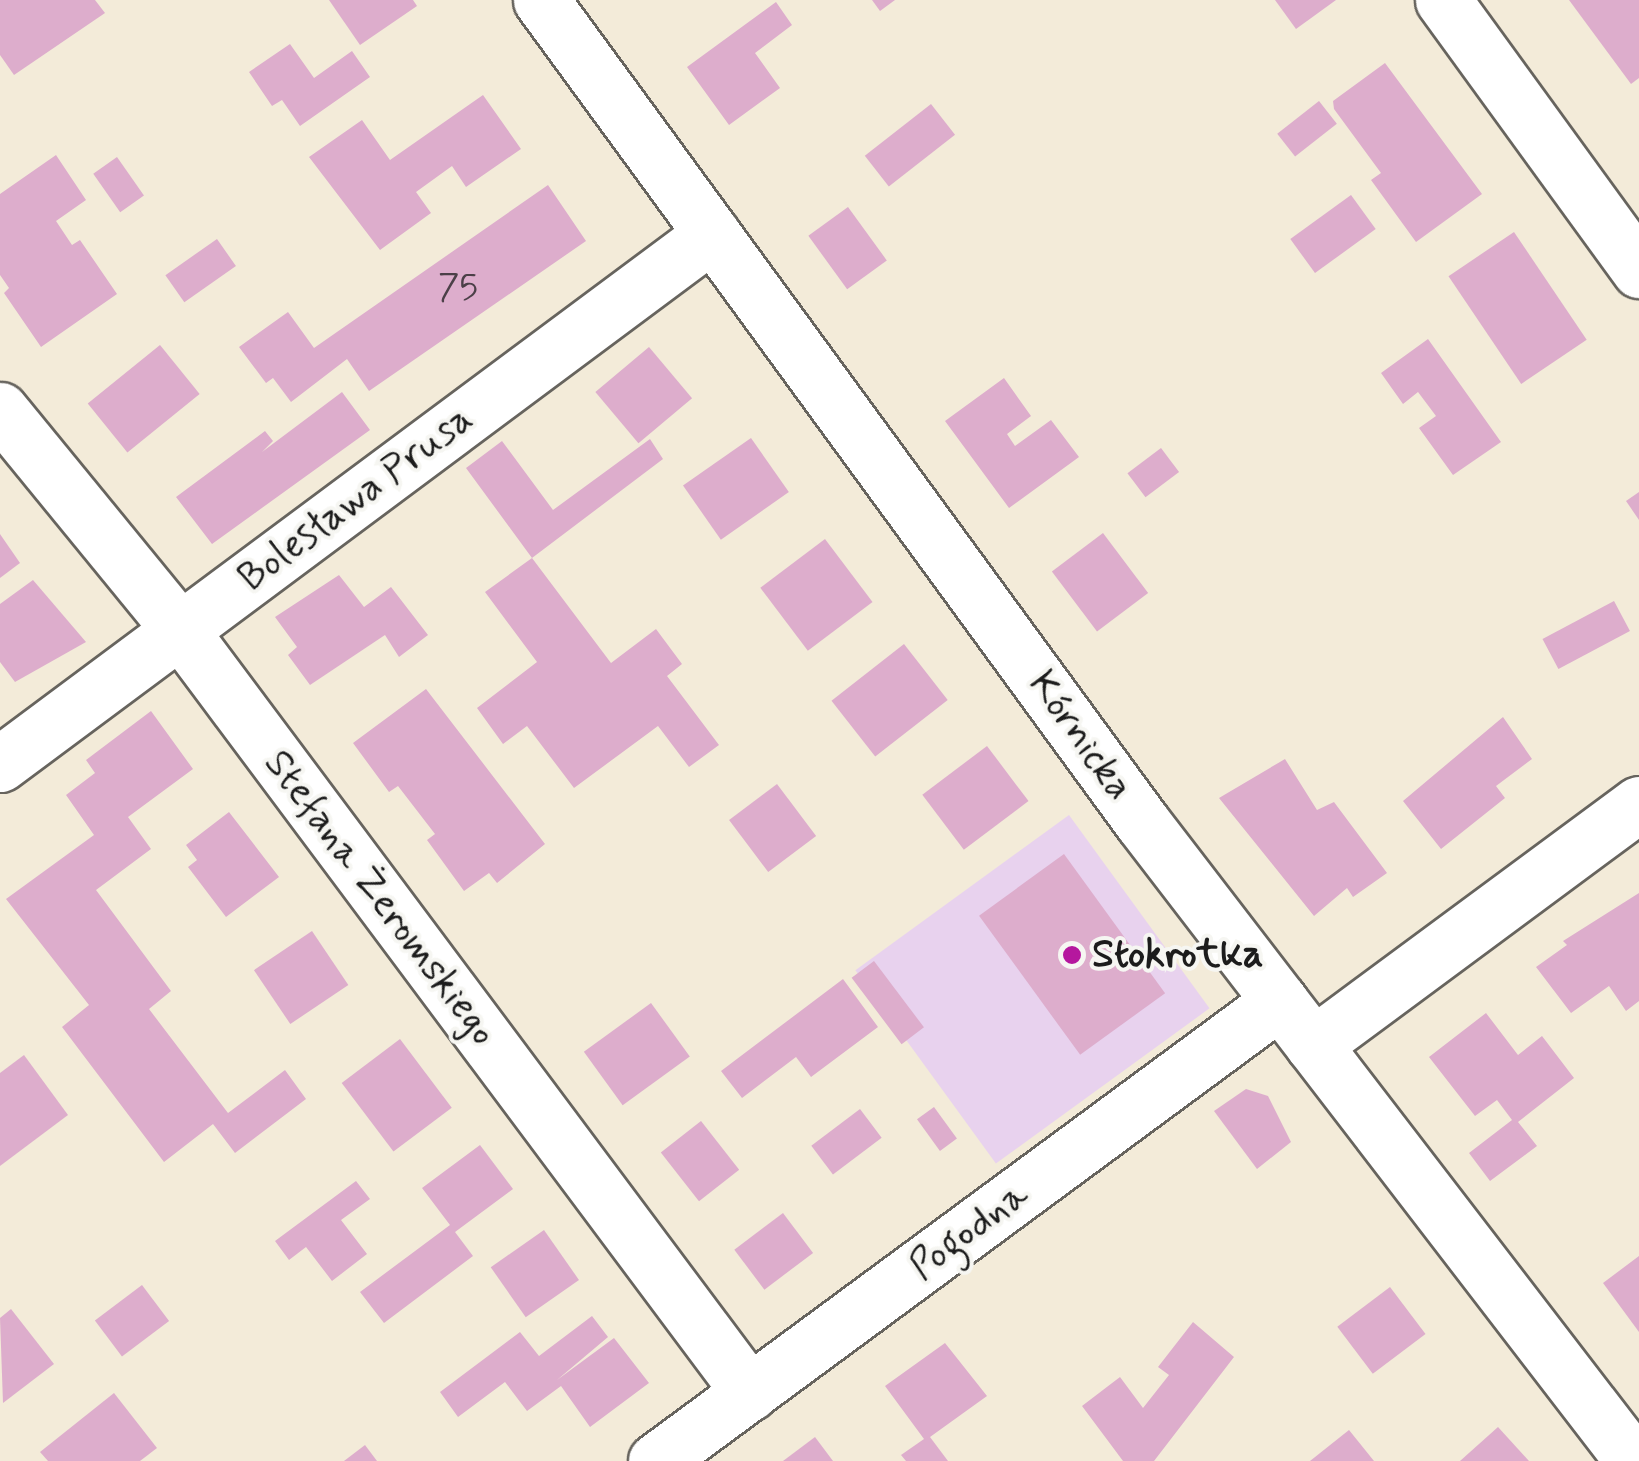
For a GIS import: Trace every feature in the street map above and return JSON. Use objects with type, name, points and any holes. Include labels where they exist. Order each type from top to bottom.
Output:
[{"type":"street","name":"Kórnicka","points":[[541,0],[1280,1001],[1633,1461]]},
{"type":"street","points":[[1443,0],[1639,270]]},
{"type":"street","name":"Bolesława Prusa","points":[[0,764],[712,234]]},
{"type":"street","name":"Stefana Żeromskiego","points":[[0,410],[180,630],[750,1393]]},
{"type":"street","points":[[1314,1045],[1639,804]]},
{"type":"street","name":"Pogodna","points":[[656,1461],[1280,1001]]},
{"type":"shaded area","points":[[1069,815],[1209,1008],[996,1164],[855,970]]},
{"type":"building","points":[[0,0],[95,0],[105,13],[14,75],[0,55]]},
{"type":"building","points":[[329,0],[413,0],[417,6],[360,45]]},
{"type":"building","points":[[872,0],[895,0],[880,11]]},
{"type":"building","points":[[1275,0],[1336,0],[1296,29]]},
{"type":"building","points":[[1569,0],[1639,0],[1639,78],[1631,84]]},
{"type":"building","points":[[776,2],[792,25],[755,53],[780,88],[729,125],[687,67]]},
{"type":"building","points":[[290,44],[314,78],[352,51],[370,77],[300,126],[282,100],[272,106],[249,72]]},
{"type":"building","points":[[1385,63],[1482,194],[1416,242],[1371,180],[1381,173],[1334,109],[1333,101]]},
{"type":"building","points":[[483,95],[521,149],[466,187],[452,166],[416,192],[431,213],[380,250],[309,157],[362,120],[390,160]]},
{"type":"building","points":[[1319,101],[1337,124],[1295,156],[1277,134]]},
{"type":"building","points":[[931,104],[955,135],[889,186],[865,156]]},
{"type":"building","points":[[56,155],[86,200],[56,221],[72,245],[80,240],[117,294],[41,347],[4,293],[9,288],[0,275],[0,194]]},
{"type":"building","points":[[117,157],[144,196],[120,212],[93,174]]},
{"type":"building","points":[[548,185],[586,241],[369,391],[347,359],[291,402],[273,378],[266,383],[239,347],[288,312],[314,348]]},
{"type":"building","points":[[1351,195],[1376,229],[1315,273],[1290,239]]},
{"type":"building","points":[[848,207],[887,260],[847,289],[808,236]]},
{"type":"building","points":[[1514,232],[1587,340],[1521,384],[1449,276]]},
{"type":"building","points":[[217,239],[236,266],[184,302],[165,275]]},
{"type":"building","points":[[1428,339],[1501,442],[1453,475],[1419,428],[1436,416],[1418,392],[1403,404],[1381,373]]},
{"type":"building","points":[[160,345],[200,394],[127,452],[88,404]]},
{"type":"building","points":[[649,347],[692,398],[638,443],[595,392]]},
{"type":"building","points":[[1004,378],[1031,416],[1007,434],[1015,446],[1051,420],[1079,457],[1009,508],[945,421]]},
{"type":"building","points":[[342,392],[370,430],[212,544],[176,497],[265,431],[273,441],[262,452]]},
{"type":"building","points":[[751,438],[789,492],[721,540],[683,486]]},
{"type":"building","points":[[650,439],[663,459],[532,558],[466,468],[502,441],[553,510]]},
{"type":"building","points":[[1161,448],[1179,472],[1146,497],[1127,473]]},
{"type":"building","points":[[1639,492],[1639,520],[1626,501]]},
{"type":"building","points":[[1103,533],[1148,593],[1097,631],[1052,572]]},
{"type":"building","points":[[0,534],[20,563],[0,578]]},
{"type":"building","points":[[825,539],[873,602],[808,651],[760,588]]},
{"type":"building","points":[[532,558],[611,663],[656,629],[682,664],[667,676],[719,745],[689,767],[658,726],[574,788],[527,726],[503,744],[477,708],[537,662],[485,592]]},
{"type":"building","points":[[339,575],[364,607],[391,587],[428,635],[399,657],[385,635],[310,685],[288,655],[297,647],[275,617]]},
{"type":"building","points":[[33,580],[86,642],[15,682],[0,662],[0,604]]},
{"type":"building","points":[[1614,601],[1630,631],[1558,669],[1542,639]]},
{"type":"building","points":[[904,644],[948,700],[875,757],[832,701]]},
{"type":"building","points":[[426,689],[545,844],[497,883],[489,873],[464,891],[427,840],[435,834],[398,786],[389,792],[353,743]]},
{"type":"building","points":[[151,711],[193,769],[128,817],[151,849],[96,890],[171,991],[149,1009],[228,1113],[285,1070],[306,1099],[235,1153],[213,1124],[164,1162],[62,1027],[89,1005],[6,899],[94,835],[66,795],[95,773],[86,760]]},
{"type":"building","points":[[1503,717],[1532,759],[1496,786],[1505,798],[1441,849],[1403,801]]},
{"type":"building","points":[[987,746],[1029,801],[964,850],[922,795]]},
{"type":"building","points":[[1285,759],[1317,810],[1334,802],[1387,873],[1353,897],[1347,888],[1314,916],[1219,798]]},
{"type":"building","points":[[777,784],[816,836],[768,872],[729,820]]},
{"type":"building","points":[[229,812],[279,877],[226,917],[188,867],[197,860],[186,845]]},
{"type":"building","name":"Stokrotka","points":[[1064,854],[1165,993],[1080,1055],[979,916]]},
{"type":"building","points":[[1639,893],[1639,1001],[1626,1011],[1609,986],[1571,1013],[1536,967],[1567,945],[1563,941]]},
{"type":"building","points":[[312,931],[348,985],[290,1024],[254,970]]},
{"type":"building","points":[[874,961],[924,1027],[902,1044],[852,978]]},
{"type":"building","points":[[843,979],[878,1027],[811,1077],[796,1057],[742,1098],[721,1071]]},
{"type":"building","points":[[651,1003],[690,1056],[623,1105],[584,1052]]},
{"type":"building","points":[[1486,1013],[1518,1055],[1542,1036],[1574,1078],[1518,1122],[1537,1146],[1490,1181],[1469,1153],[1512,1120],[1497,1100],[1475,1116],[1429,1057]]},
{"type":"building","points":[[400,1039],[452,1108],[393,1152],[342,1083]]},
{"type":"building","points":[[24,1055],[68,1115],[0,1166],[0,1073]]},
{"type":"building","points":[[1246,1089],[1268,1096],[1291,1142],[1257,1169],[1214,1111]]},
{"type":"building","points":[[934,1107],[957,1139],[940,1151],[917,1119]]},
{"type":"building","points":[[860,1109],[882,1138],[833,1174],[811,1146]]},
{"type":"building","points":[[701,1121],[739,1170],[699,1201],[661,1152]]},
{"type":"building","points":[[480,1145],[513,1189],[455,1232],[473,1256],[384,1323],[360,1292],[450,1225],[422,1188]]},
{"type":"building","points":[[356,1181],[370,1199],[341,1220],[367,1254],[332,1281],[306,1247],[289,1260],[275,1241]]},
{"type":"building","points":[[783,1213],[813,1253],[764,1290],[734,1250]]},
{"type":"building","points":[[544,1230],[579,1280],[526,1317],[491,1267]]},
{"type":"building","points":[[1639,1256],[1639,1332],[1603,1283]]},
{"type":"building","points":[[142,1285],[169,1321],[122,1356],[95,1321]]},
{"type":"building","points":[[1390,1287],[1426,1334],[1373,1374],[1337,1327]]},
{"type":"building","points":[[11,1309],[54,1364],[3,1403],[0,1318]]},
{"type":"building","points":[[592,1316],[608,1337],[557,1380],[614,1338],[649,1383],[590,1427],[561,1386],[527,1411],[505,1382],[458,1417],[440,1392],[520,1332],[539,1356]]},
{"type":"building","points":[[1193,1322],[1234,1357],[1154,1461],[1123,1461],[1082,1406],[1120,1377],[1143,1408],[1169,1375],[1158,1367]]},
{"type":"building","points":[[945,1343],[987,1396],[930,1437],[948,1461],[906,1461],[901,1455],[924,1439],[885,1386]]},
{"type":"building","points":[[114,1393],[157,1448],[140,1461],[48,1461],[40,1452]]},
{"type":"building","points":[[1498,1427],[1529,1461],[1460,1461]]},
{"type":"building","points":[[1349,1430],[1374,1461],[1310,1461]]},
{"type":"building","points":[[815,1437],[833,1461],[783,1461]]},
{"type":"building","points":[[365,1445],[377,1461],[344,1461]]},
{"type":"place","name":"Stokrotka","points":[[1072,955]]}]
